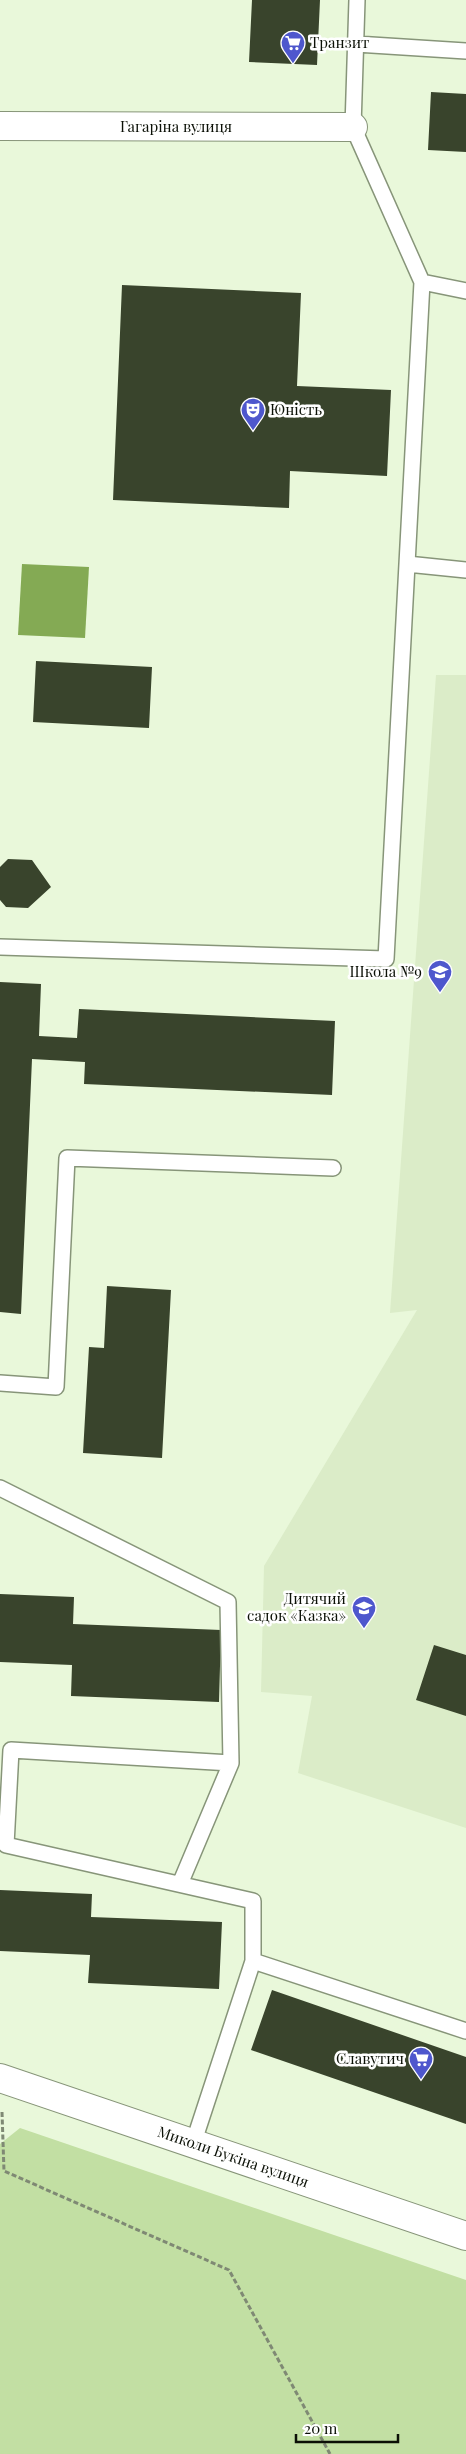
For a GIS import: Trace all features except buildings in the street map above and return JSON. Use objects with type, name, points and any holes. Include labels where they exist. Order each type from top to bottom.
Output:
[{"type":"street","name":"Гагаріна вулиця","points":[[0,126],[353,127]]},
{"type":"street","name":"Миколи Букіна вулиця","points":[[0,2078],[466,2236]]},
{"type":"lane","points":[[0,947],[386,960],[422,282],[353,127],[357,0]]},
{"type":"lane","points":[[356,44],[466,51]]},
{"type":"lane","points":[[422,282],[466,291]]},
{"type":"lane","points":[[407,564],[466,570]]},
{"type":"lane","points":[[0,1382],[56,1387],[67,1158],[333,1168]]},
{"type":"lane","points":[[0,1488],[228,1602],[231,1763],[180,1884]]},
{"type":"lane","points":[[193,2144],[253,1961],[253,1901],[6,1845],[11,1750],[231,1763]]},
{"type":"lane","points":[[253,1961],[466,2031]]},
{"type":"path","points":[[0,2078],[4,2171],[229,2270],[330,2454]]},
{"type":"shaded area","points":[[22,564],[89,567],[85,638],[18,635]]},
{"type":"shaded area","name":"Дитячий садок «Казка»","points":[[436,675],[466,675],[466,1828],[298,1773],[312,1696],[261,1692],[264,1566],[417,1310],[390,1313]]},
{"type":"shaded area","points":[[20,2128],[466,2280],[466,2454],[0,2454],[0,2144]]},
{"type":"place","name":"Транзит","points":[[293,64]]},
{"type":"place","name":"Юність","points":[[253,431]]},
{"type":"place","name":"Школа №9","points":[[440,993]]},
{"type":"place","name":"Дитячий садок «Казка»","points":[[364,1629]]},
{"type":"place","name":"Славутич","points":[[421,2080]]}]
